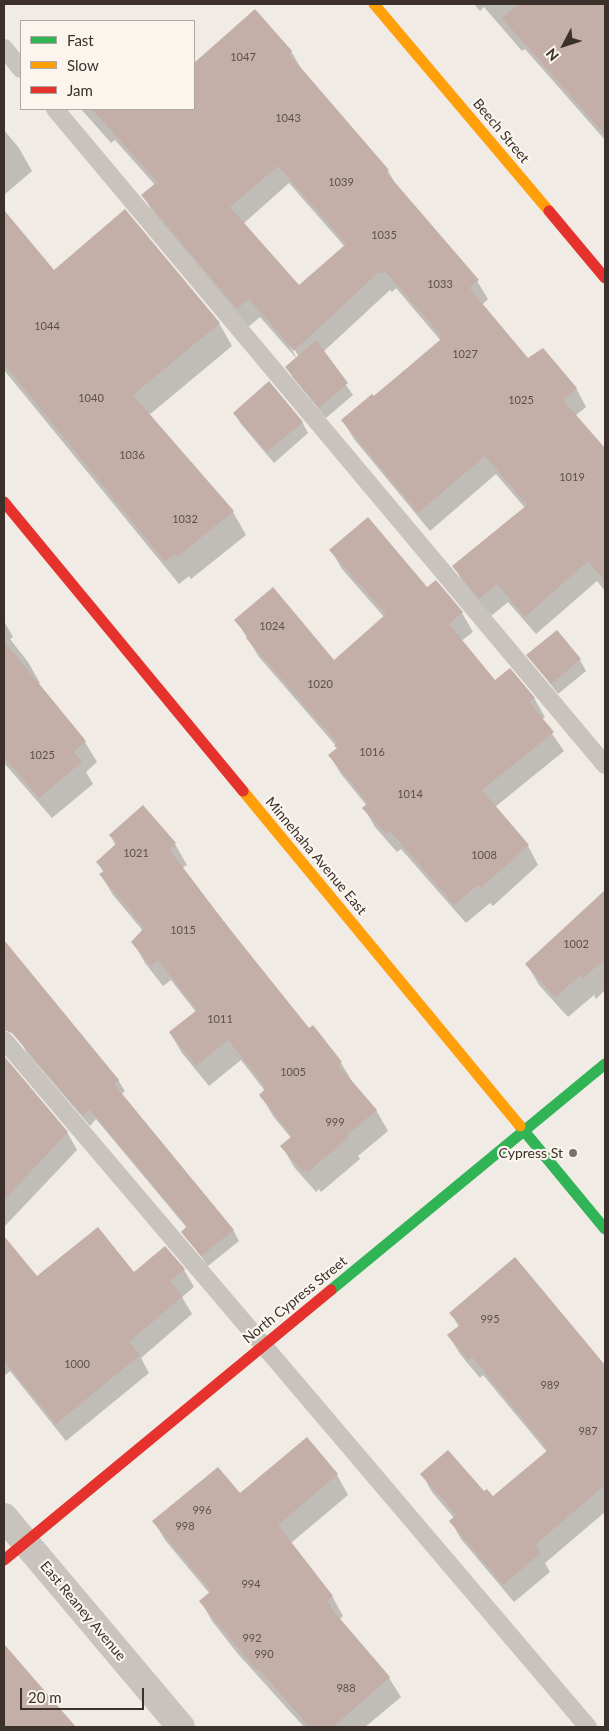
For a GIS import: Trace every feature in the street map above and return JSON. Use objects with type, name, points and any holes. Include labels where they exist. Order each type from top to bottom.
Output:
[{"type":"street","name":"Beech Street","points":[[374,4],[605,278]]},
{"type":"street","name":"Minnehaha Avenue East","points":[[4,502],[605,1229]]},
{"type":"street","name":"North Cypress Street","points":[[4,1560],[605,1064]]},
{"type":"street","name":"East Reaney Avenue","points":[[4,1517],[181,1727]]},
{"type":"lane","points":[[4,48],[20,68]]},
{"type":"lane","points":[[56,110],[605,765]]},
{"type":"lane","points":[[4,1040],[262,1346],[588,1727]]},
{"type":"building","points":[[519,4],[605,4],[605,135],[502,18]]},
{"type":"building","points":[[255,9],[292,51],[289,54],[389,170],[386,172],[479,280],[470,287],[471,290],[528,358],[543,348],[577,388],[563,400],[605,448],[605,581],[588,561],[525,617],[497,584],[479,599],[452,566],[527,505],[485,456],[418,513],[341,420],[372,394],[374,396],[440,340],[441,336],[385,271],[381,274],[379,272],[294,351],[249,299],[237,309],[141,195],[157,182],[93,110],[195,110],[195,62]],"holes":[[[278,166],[346,244],[299,285],[230,207]]]},
{"type":"building","points":[[125,209],[220,323],[133,395],[234,511],[177,557],[175,554],[165,562],[4,364],[4,210],[54,270]]},
{"type":"building","points":[[316,340],[348,383],[319,408],[285,367]]},
{"type":"building","points":[[269,381],[303,422],[267,452],[233,413]]},
{"type":"building","points":[[368,517],[427,587],[436,580],[463,612],[449,624],[495,680],[510,668],[535,698],[529,702],[554,732],[482,790],[529,845],[481,888],[478,885],[454,905],[390,831],[386,834],[362,808],[368,803],[328,755],[337,748],[334,746],[337,743],[246,638],[248,636],[234,620],[273,587],[334,660],[386,614],[329,550]]},
{"type":"building","points":[[557,630],[581,659],[551,684],[526,655]]},
{"type":"building","points":[[4,641],[86,741],[74,752],[82,762],[39,798],[4,757]]},
{"type":"building","points":[[143,805],[176,843],[169,849],[228,927],[309,1028],[313,1025],[342,1062],[338,1065],[377,1110],[308,1172],[306,1169],[303,1172],[280,1146],[292,1136],[259,1095],[266,1088],[228,1040],[196,1066],[169,1032],[197,1010],[158,960],[151,966],[131,942],[144,928],[99,874],[104,871],[96,862],[117,843],[109,835]]},
{"type":"building","points":[[605,890],[605,959],[583,978],[581,975],[555,997],[525,964]]},
{"type":"building","points":[[4,940],[119,1080],[114,1084],[234,1230],[201,1256],[181,1232],[187,1226],[89,1109],[83,1116],[12,1033],[4,1030]]},
{"type":"building","points":[[4,1056],[68,1132],[4,1200]]},
{"type":"building","points":[[98,1227],[134,1272],[165,1246],[185,1269],[170,1281],[183,1296],[129,1342],[140,1355],[56,1424],[4,1361],[4,1236],[37,1276]]},
{"type":"building","points":[[515,1257],[605,1365],[605,1485],[535,1545],[541,1553],[503,1585],[449,1521],[456,1515],[420,1474],[448,1450],[484,1491],[487,1489],[493,1496],[548,1450],[472,1357],[468,1360],[447,1335],[460,1325],[449,1313]]},
{"type":"building","points":[[307,1437],[338,1474],[278,1525],[333,1596],[327,1601],[330,1607],[390,1677],[333,1727],[309,1727],[259,1669],[257,1671],[199,1601],[211,1591],[152,1521],[218,1467],[240,1493]]},
{"type":"building","points":[[4,1644],[76,1727],[4,1727]]},
{"type":"traffic: fast","points":[[331,1290],[605,1064]]},
{"type":"traffic: fast","points":[[520,1126],[605,1229]]},
{"type":"traffic: slow","points":[[374,4],[549,211]]},
{"type":"traffic: slow","points":[[243,791],[520,1126]]},
{"type":"traffic: jam","points":[[549,211],[605,278]]},
{"type":"traffic: jam","points":[[4,502],[243,791]]},
{"type":"traffic: jam","points":[[4,1560],[331,1290]]},
{"type":"place","name":"Cypress St","points":[[573,1153]]}]
